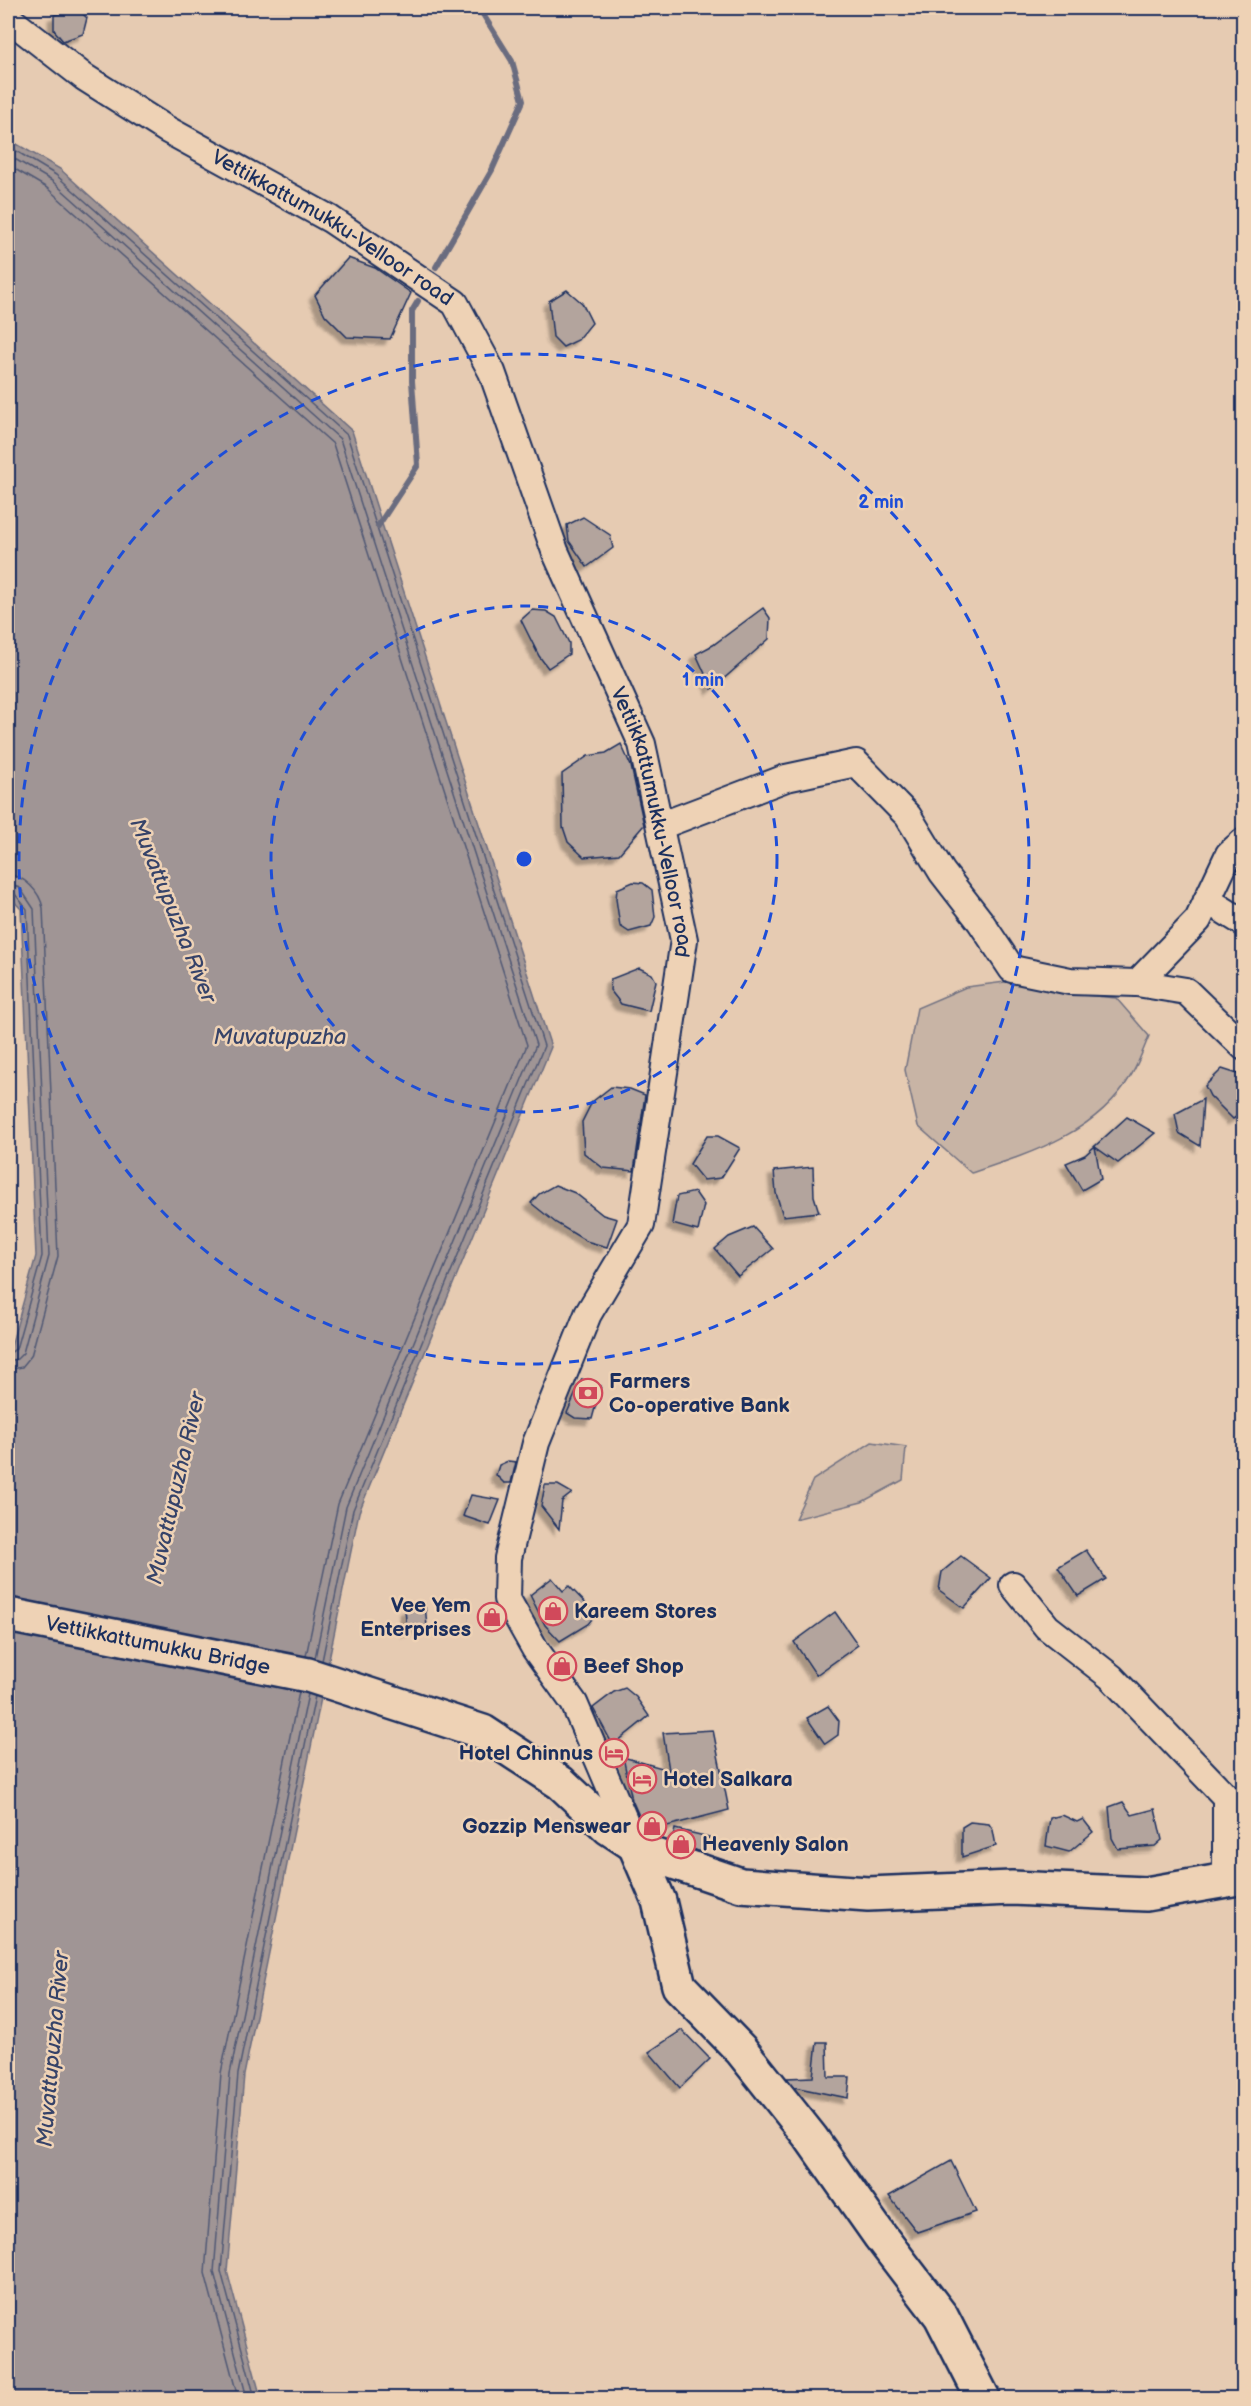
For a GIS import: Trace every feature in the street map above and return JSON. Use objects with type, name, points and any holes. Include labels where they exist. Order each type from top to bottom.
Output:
[{"type":"main road","name":"Vettikkattumukku Bridge","points":[[8,1615],[308,1675],[483,1732],[561,1783],[609,1828],[647,1853],[741,1885],[868,1894],[1012,1888],[1146,1894],[1235,1879]]},
{"type":"main road","points":[[634,1843],[659,1901],[680,1986],[741,2050],[811,2138],[880,2236],[941,2316],[983,2398]]},
{"type":"street","name":"Vettikkattumukku-Velloor road","points":[[8,18],[84,77],[166,129],[330,219],[455,303],[492,372],[555,551],[642,744],[684,940],[641,1225],[583,1325],[536,1443],[508,1558],[507,1599],[535,1648],[574,1703],[634,1843]]},
{"type":"street","points":[[660,826],[786,778],[856,763],[908,816],[942,872],[980,921],[1012,969],[1070,981],[1137,983],[1186,991],[1242,1043]]},
{"type":"street","points":[[1137,983],[1198,920],[1228,854],[1244,841]]},
{"type":"street","points":[[1207,900],[1244,923]]},
{"type":"street","points":[[1013,1586],[1047,1627],[1111,1677],[1226,1797],[1235,1879]]},
{"type":"shaded area","points":[[1036,978],[1073,994],[1116,998],[1149,1036],[1132,1074],[1101,1112],[1082,1126],[1040,1148],[971,1173],[918,1126],[905,1070],[917,1008],[966,987]]},
{"type":"shaded area","points":[[872,1442],[906,1447],[903,1480],[862,1502],[795,1519],[813,1480]]},
{"type":"water","name":"Muvatupuzha","points":[[8,139],[60,169],[352,431],[551,1047],[359,1512],[244,2075],[227,2271],[261,2398],[8,2398],[8,1357],[36,1256],[21,909],[8,895]]},
{"type":"building","points":[[78,9],[87,18],[83,34],[63,41],[54,30],[54,15]]},
{"type":"building","points":[[348,258],[375,268],[411,293],[390,339],[347,337],[325,315],[315,295]]},
{"type":"building","points":[[567,290],[582,303],[592,323],[578,340],[563,347],[553,337],[549,301]]},
{"type":"building","points":[[583,517],[610,535],[613,548],[587,567],[569,541],[567,525]]},
{"type":"building","points":[[763,608],[770,618],[769,639],[712,689],[696,654],[713,645]]},
{"type":"building","points":[[532,610],[546,611],[556,617],[569,643],[569,654],[548,668],[539,656],[521,620]]},
{"type":"building","points":[[621,744],[631,766],[644,825],[619,854],[584,857],[568,842],[563,827],[562,774],[588,756],[606,753]]},
{"type":"building","points":[[633,882],[643,883],[652,890],[655,917],[651,926],[629,932],[620,926],[616,899],[617,889]]},
{"type":"building","points":[[639,968],[652,974],[656,981],[649,1011],[621,1004],[610,990],[611,979]]},
{"type":"building","points":[[1222,1069],[1244,1076],[1244,1112],[1233,1119],[1210,1096],[1205,1086]]},
{"type":"building","points":[[611,1087],[630,1089],[645,1095],[634,1171],[603,1168],[584,1153],[582,1122],[592,1102]]},
{"type":"building","points":[[1203,1099],[1200,1146],[1179,1133],[1175,1114]]},
{"type":"building","points":[[1127,1117],[1155,1133],[1118,1163],[1095,1147],[1101,1179],[1082,1190],[1066,1163],[1085,1155]]},
{"type":"building","points":[[707,1136],[718,1136],[740,1148],[721,1178],[703,1180],[690,1164]]},
{"type":"building","points":[[813,1167],[814,1196],[819,1212],[783,1216],[776,1193],[774,1171]]},
{"type":"building","points":[[555,1185],[575,1193],[603,1215],[617,1219],[607,1247],[586,1241],[556,1223],[531,1203],[539,1194]]},
{"type":"building","points":[[695,1192],[704,1205],[698,1231],[672,1224],[677,1196]]},
{"type":"building","points":[[753,1227],[773,1249],[738,1276],[715,1249],[729,1237]]},
{"type":"building","name":"Farmers Co-operative Bank","points":[[582,1379],[601,1386],[592,1419],[575,1418],[567,1413]]},
{"type":"building","points":[[508,1461],[516,1462],[511,1483],[504,1483],[496,1475],[499,1465]]},
{"type":"building","points":[[545,1485],[558,1485],[572,1493],[562,1501],[559,1529],[541,1506]]},
{"type":"building","points":[[471,1495],[500,1500],[490,1525],[463,1516]]},
{"type":"building","points":[[1086,1550],[1106,1579],[1078,1596],[1058,1567]]},
{"type":"building","points":[[961,1556],[991,1578],[964,1608],[939,1590],[942,1572]]},
{"type":"building","points":[[552,1578],[563,1591],[569,1586],[596,1614],[588,1624],[560,1641],[545,1625],[530,1595]]},
{"type":"building","points":[[425,1604],[427,1627],[407,1631],[405,1609]]},
{"type":"building","points":[[835,1612],[858,1645],[816,1675],[794,1642]]},
{"type":"building","points":[[625,1688],[636,1697],[649,1716],[613,1745],[593,1708],[614,1692]]},
{"type":"building","points":[[828,1706],[839,1721],[838,1735],[825,1744],[807,1718]]},
{"type":"building","points":[[713,1730],[729,1810],[648,1831],[632,1800],[623,1757],[669,1770],[663,1733]]},
{"type":"building","points":[[1123,1802],[1132,1815],[1155,1809],[1162,1840],[1155,1846],[1118,1849],[1112,1838],[1109,1807]]},
{"type":"building","points":[[1062,1815],[1077,1822],[1083,1819],[1093,1832],[1069,1852],[1046,1846],[1050,1818]]},
{"type":"building","points":[[970,1822],[989,1824],[993,1830],[996,1846],[962,1857],[962,1827]]},
{"type":"building","points":[[675,1829],[709,1837],[701,1852],[672,1842]]},
{"type":"building","points":[[682,2030],[710,2059],[680,2088],[649,2052]]},
{"type":"building","points":[[817,2042],[827,2042],[828,2077],[850,2077],[848,2098],[794,2087],[787,2078],[813,2077]]},
{"type":"building","points":[[951,2161],[976,2212],[917,2232],[889,2196]]},
{"type":"waterway","points":[[436,267],[492,170],[523,101],[512,61],[479,8]]},
{"type":"waterway","points":[[378,526],[418,465],[412,381],[412,311],[418,301]]},
{"type":"place","name":"Farmers Co-operative Bank","points":[[588,1393]]},
{"type":"place","name":"Kareem Stores","points":[[553,1611]]},
{"type":"place","name":"Vee Yem Enterprises","points":[[492,1617]]},
{"type":"place","name":"Beef Shop","points":[[562,1666]]},
{"type":"place","name":"Hotel Chinnus","points":[[614,1753]]},
{"type":"place","name":"Hotel Salkara","points":[[642,1779]]},
{"type":"place","name":"Gozzip Menswear","points":[[652,1826]]},
{"type":"place","name":"Heavenly Salon","points":[[681,1844]]},
{"type":"water label","name":"Muvattupuzha River","points":[[174,910]]},
{"type":"water label","name":"Muvattupuzha River","points":[[175,1488]]},
{"type":"water label","name":"Muvattupuzha River","points":[[52,2049]]}]
